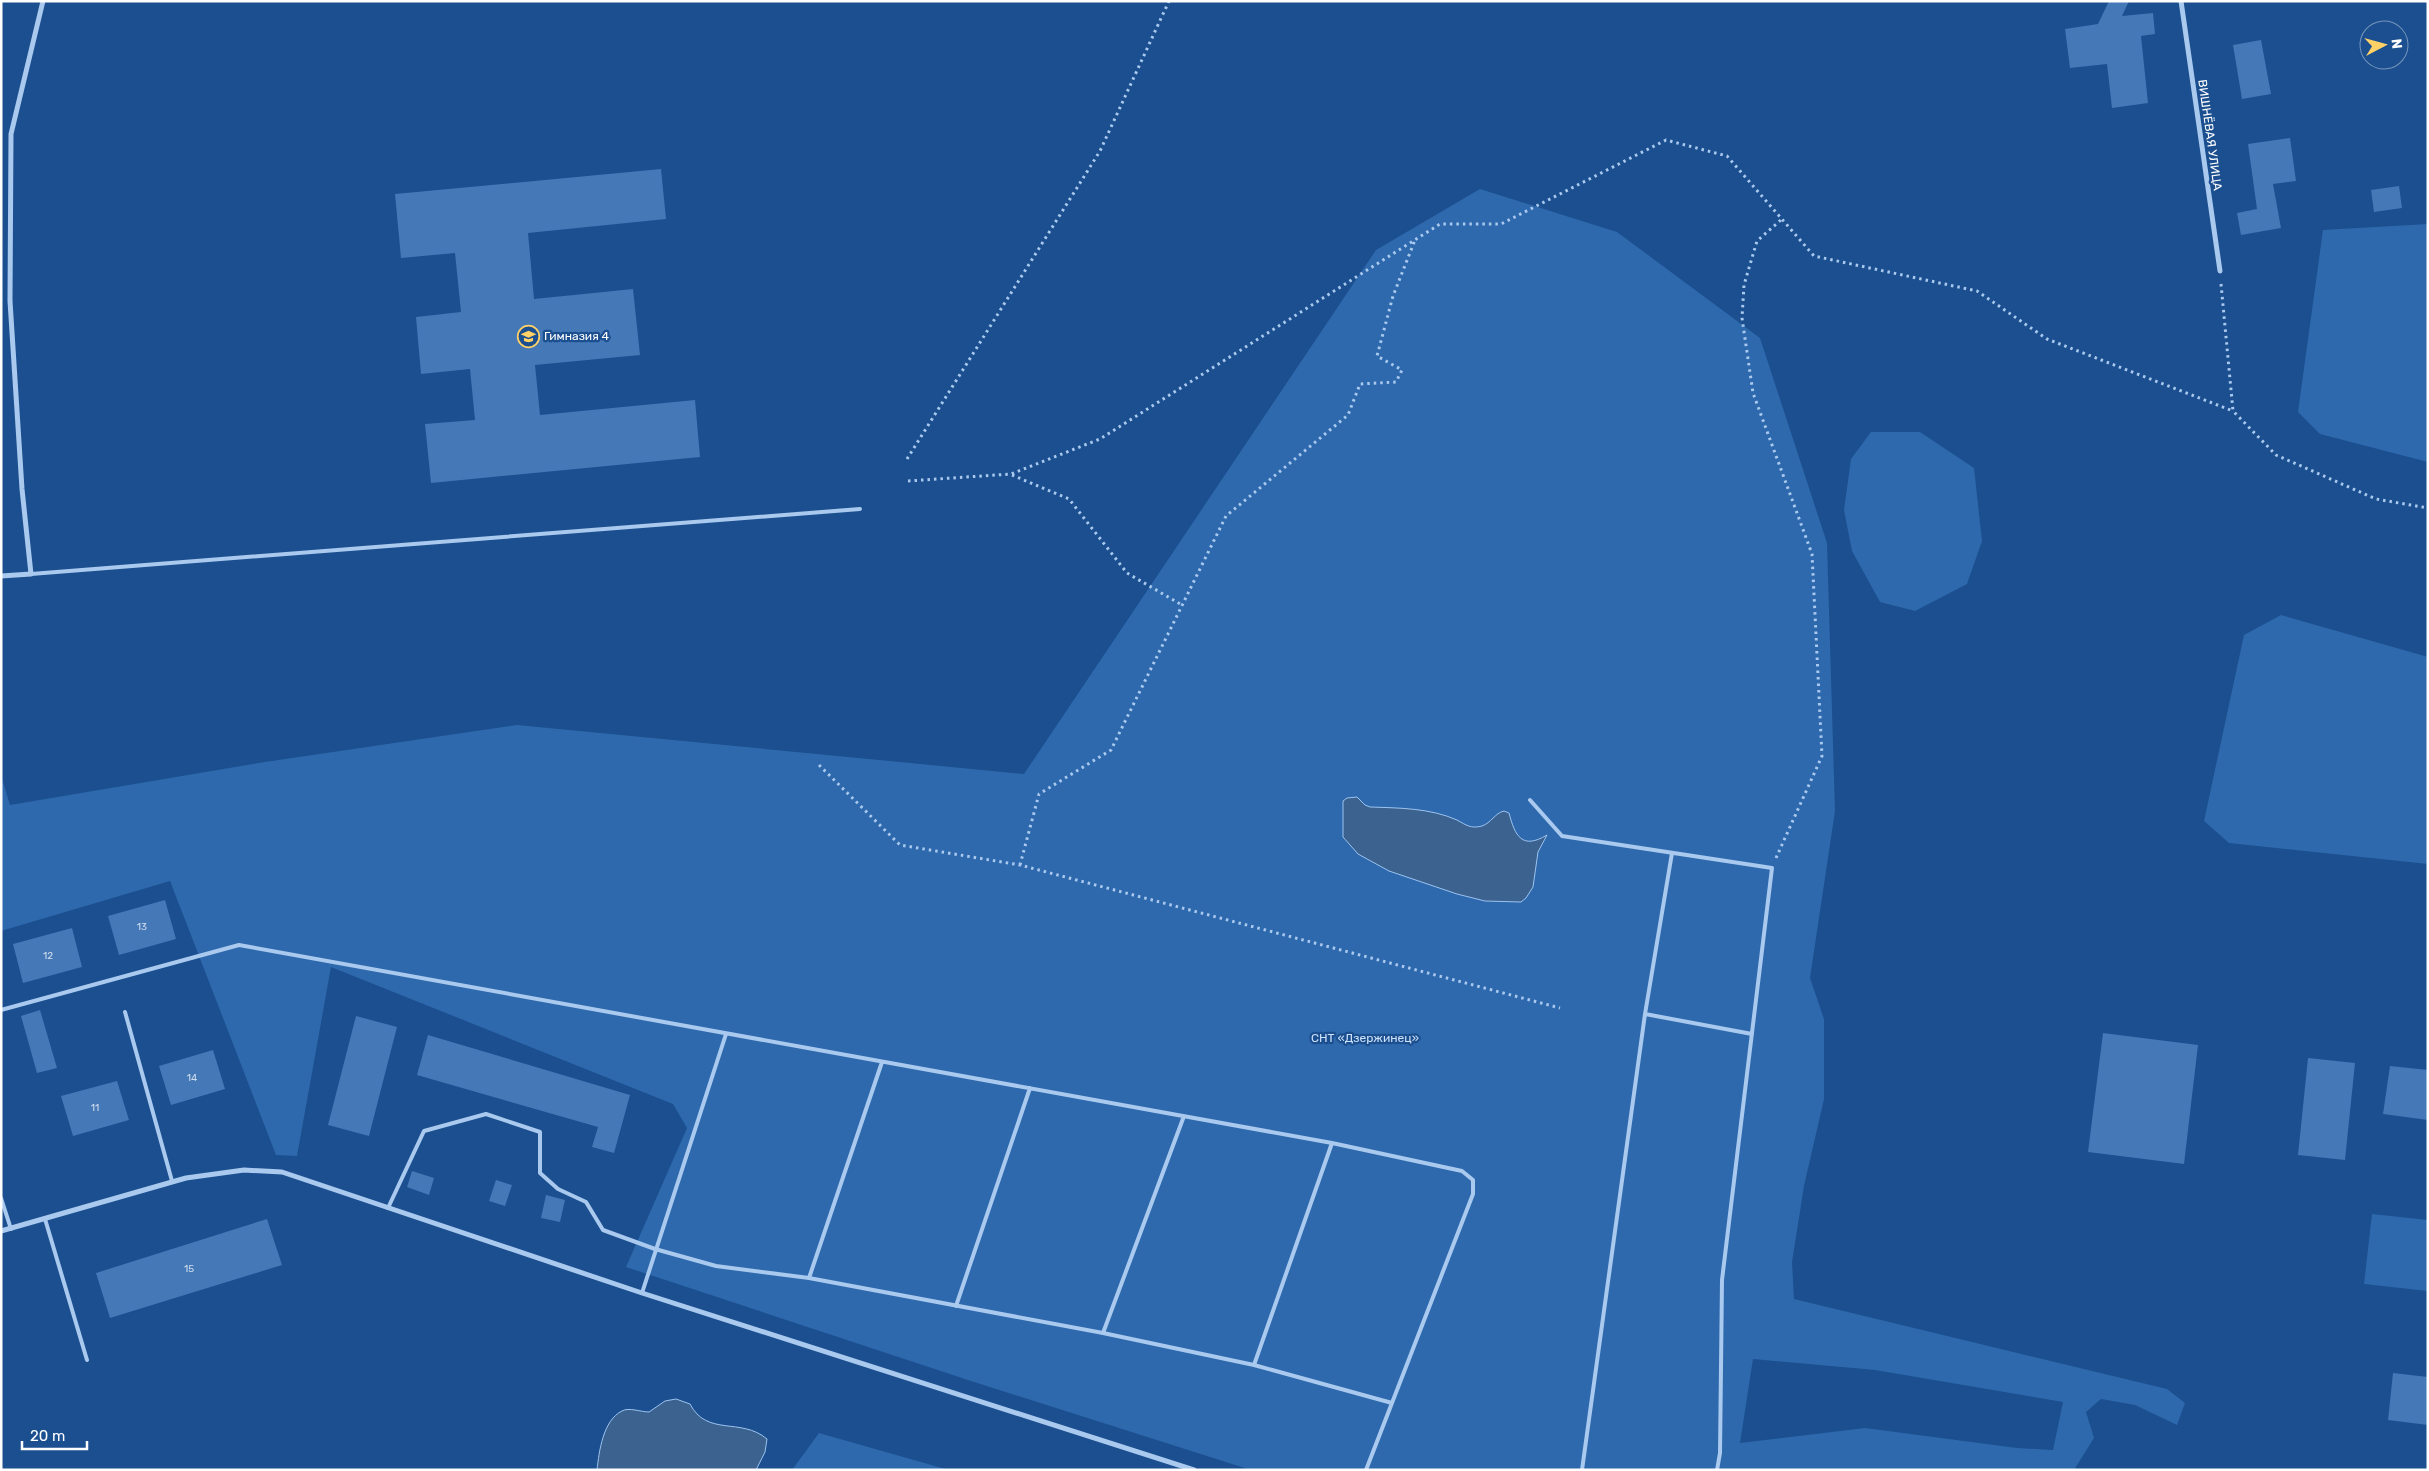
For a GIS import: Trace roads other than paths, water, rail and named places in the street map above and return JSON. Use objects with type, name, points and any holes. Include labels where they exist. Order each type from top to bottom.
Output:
[{"type":"street","points":[[1,576],[31,574],[22,489],[10,301],[11,134],[43,1]]},
{"type":"street","name":"ВИШНЁВАЯ УЛИЦА","points":[[2181,1],[2220,271]]},
{"type":"street","points":[[1,1231],[172,1181],[220,1172],[244,1170],[275,1171],[642,1293],[1194,1470]]},
{"type":"lane","points":[[31,574],[860,509]]},
{"type":"lane","points":[[1530,800],[1562,836],[1772,868],[1722,1280],[1720,1454],[1717,1470]]},
{"type":"lane","points":[[1582,1470],[1645,1014],[1672,853]]},
{"type":"lane","points":[[1,1010],[238,945],[1332,1142],[1462,1171],[1473,1180],[1472,1194],[1366,1470]]},
{"type":"lane","points":[[125,1012],[172,1181]]},
{"type":"lane","points":[[1645,1014],[1752,1034]]},
{"type":"lane","points":[[642,1293],[726,1034]]},
{"type":"lane","points":[[809,1278],[882,1062]]},
{"type":"lane","points":[[956,1306],[1030,1088]]},
{"type":"lane","points":[[388,1208],[424,1131],[486,1114],[540,1132],[540,1173],[558,1189],[586,1202],[603,1230],[655,1250],[716,1266],[809,1278],[1103,1333],[1254,1365],[1392,1403]]},
{"type":"lane","points":[[1103,1333],[1184,1116]]},
{"type":"lane","points":[[1254,1365],[1332,1142]]},
{"type":"lane","points":[[1,1198],[11,1229]]},
{"type":"lane","points":[[45,1219],[87,1360]]},
{"type":"place","name":"Гимназия 4","points":[[528,336]]},
{"type":"park label","name":"СНТ «Дзержинец»","points":[[1365,1038]]}]
